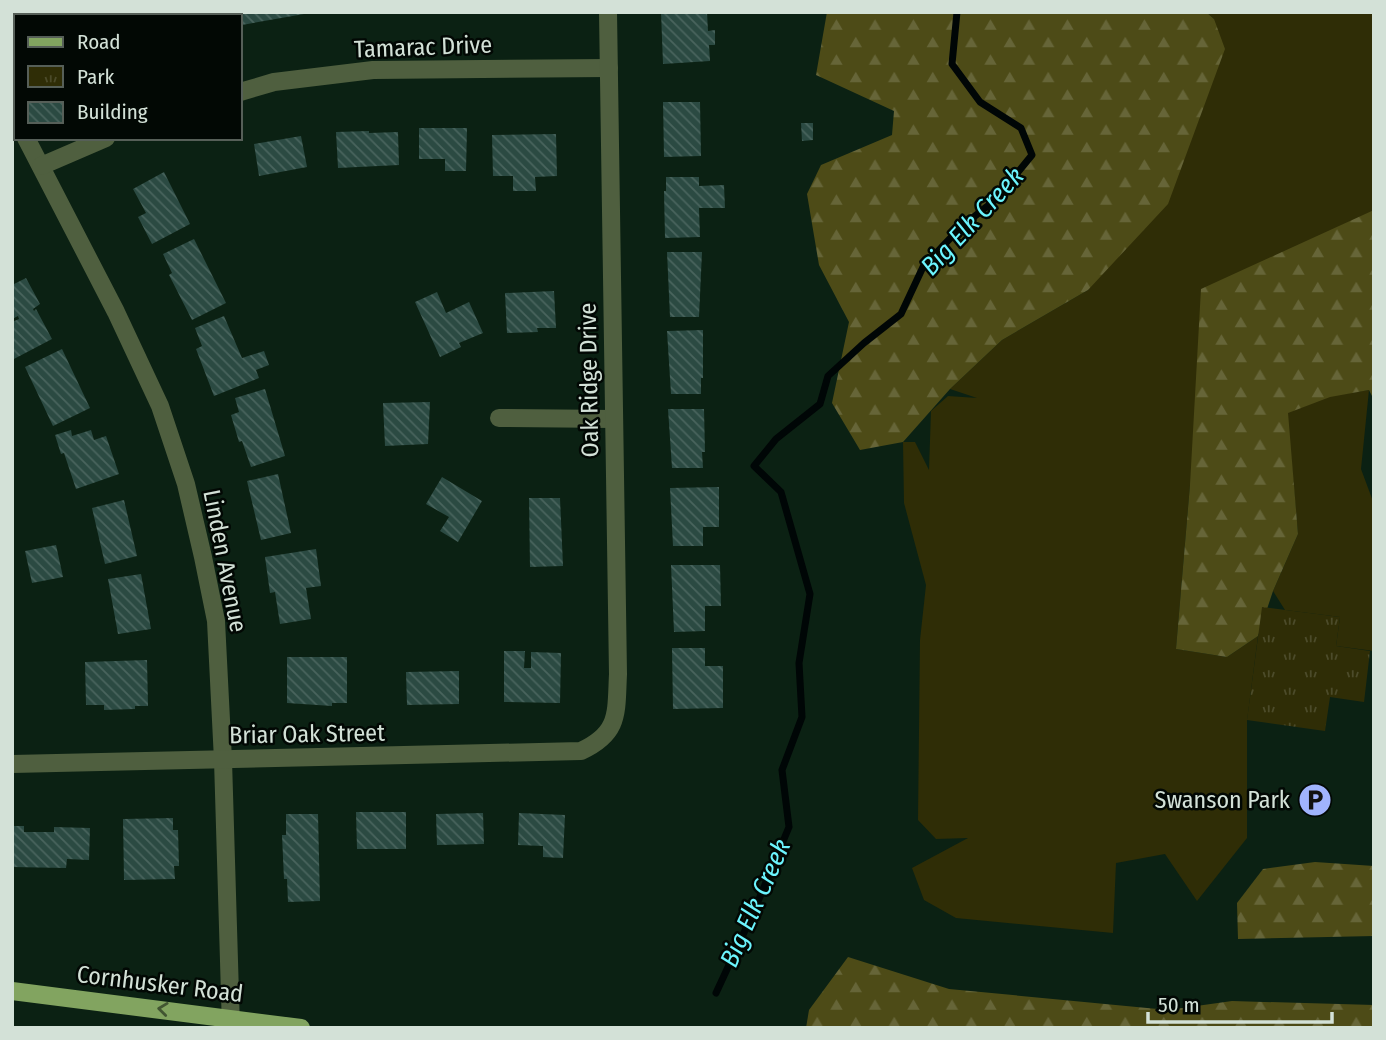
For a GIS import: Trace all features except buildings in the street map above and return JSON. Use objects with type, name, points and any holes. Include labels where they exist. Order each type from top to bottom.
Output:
[{"type":"main road","name":"Cornhusker Road","points":[[12,990],[231,1022],[301,1028]]},
{"type":"street","name":"Oak Ridge Drive","points":[[600,742],[612,724],[618,674],[608,12]]},
{"type":"street","name":"Tamarac Drive","points":[[242,91],[274,82],[373,70],[609,68]]},
{"type":"street","name":"Linden Avenue","points":[[27,140],[116,312],[160,406],[186,484],[216,621],[231,1022]]},
{"type":"street","points":[[41,166],[101,140]]},
{"type":"street","points":[[499,418],[614,419]]},
{"type":"street","name":"Briar Oak Street","points":[[12,764],[580,751],[600,742]]},
{"type":"green space","points":[[827,12],[1206,12],[1214,19],[1225,49],[1168,204],[1088,290],[1002,340],[950,389],[903,442],[860,450],[832,403],[849,322],[819,265],[807,194],[821,165],[892,135],[894,111],[816,75]]},
{"type":"green space","points":[[1206,12],[1374,12],[1374,238],[1330,396],[1369,390],[1361,469],[1374,504],[1374,651],[1336,646],[1340,617],[1285,610],[1273,591],[1298,534],[1287,413],[1190,485],[1176,649],[1227,657],[1258,636],[1247,721],[1247,838],[1197,901],[1165,854],[1116,863],[1113,933],[956,918],[924,900],[912,868],[968,838],[936,839],[918,820],[920,640],[926,585],[904,503],[903,442],[915,442],[929,470],[931,411],[948,396],[977,398],[950,389],[1002,340],[1088,290],[1214,19]]},
{"type":"green space","points":[[1374,210],[1374,400],[1369,390],[1330,397],[1288,413],[1298,534],[1273,591],[1258,636],[1227,657],[1176,649],[1190,485],[1201,289]]},
{"type":"green space","points":[[1262,607],[1340,617],[1336,646],[1370,651],[1364,702],[1330,697],[1325,731],[1247,720]]},
{"type":"green space","points":[[1315,862],[1374,866],[1374,936],[1238,939],[1237,903],[1263,869]]},
{"type":"green space","points":[[848,957],[949,989],[1168,1010],[1232,1001],[1374,1005],[1374,1028],[806,1028],[809,1010]]},
{"type":"waterway","name":"Big Elk Creek","points":[[716,993],[789,827],[782,770],[802,717],[799,663],[810,594],[781,492],[754,466],[776,439],[820,404],[828,376],[901,314],[923,267],[960,228],[995,200],[1032,155],[1021,128],[980,102],[952,64],[957,12]]},
{"type":"place","name":"Swanson Park","points":[[1315,800]]}]
